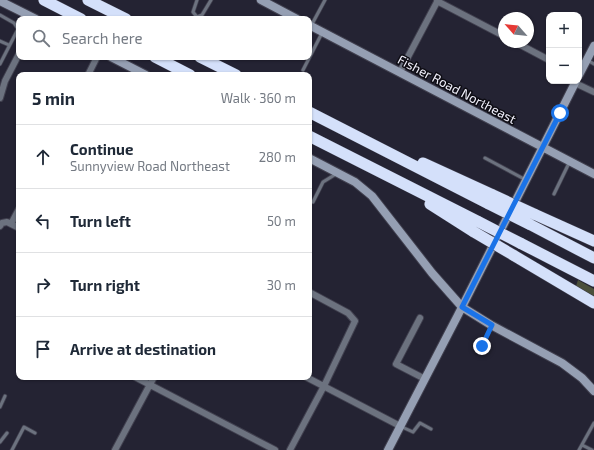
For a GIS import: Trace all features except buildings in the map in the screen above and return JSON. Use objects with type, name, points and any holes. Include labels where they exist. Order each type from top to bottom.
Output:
[{"type":"highway","points":[[44,0],[75,16]]},
{"type":"highway","points":[[88,0],[120,16]]},
{"type":"highway","points":[[161,60],[184,72]]},
{"type":"highway","points":[[206,60],[230,72]]},
{"type":"highway","points":[[312,113],[491,200],[529,224],[594,258]]},
{"type":"highway","points":[[312,138],[386,175],[477,227],[513,255],[594,303]]},
{"type":"highway","points":[[491,200],[534,214],[594,241]]},
{"type":"highway","points":[[477,227],[520,243],[594,281]]},
{"type":"main road","points":[[0,0],[30,16]]},
{"type":"main road","points":[[261,0],[292,16]]},
{"type":"main road","name":"Fisher Road Northeast","points":[[312,26],[594,174]]},
{"type":"main road","points":[[582,73],[590,62],[594,46]]},
{"type":"main road","points":[[117,60],[140,72]]},
{"type":"main road","points":[[388,450],[575,84]]},
{"type":"main road","points":[[312,160],[355,182],[372,196],[432,273],[462,307],[562,363],[582,378],[594,391]]},
{"type":"street","points":[[400,72],[438,0],[498,33]]},
{"type":"street","points":[[526,48],[546,58]]},
{"type":"street","points":[[0,98],[5,81],[16,60]]},
{"type":"street","points":[[90,72],[96,60]]},
{"type":"street","points":[[582,84],[594,92]]},
{"type":"street","points":[[11,224],[16,215]]},
{"type":"street","points":[[2,224],[11,224],[16,226]]},
{"type":"street","points":[[290,450],[324,386],[354,324],[354,318],[312,294]]},
{"type":"street","points":[[420,318],[396,364],[425,379]]},
{"type":"street","points":[[141,380],[275,450]]},
{"type":"street","points":[[115,450],[152,380]]},
{"type":"street","points":[[312,380],[400,426]]},
{"type":"lane","points":[[196,16],[193,12],[197,0]]},
{"type":"lane","points":[[200,16],[202,15],[211,0]]},
{"type":"lane","points":[[312,21],[324,0]]},
{"type":"lane","points":[[0,15],[16,24]]},
{"type":"lane","points":[[312,52],[322,32]]},
{"type":"lane","points":[[0,64],[16,33]]},
{"type":"lane","points":[[0,41],[9,45]]},
{"type":"lane","points":[[303,70],[308,60]]},
{"type":"lane","points":[[485,158],[526,180]]},
{"type":"lane","points":[[554,194],[570,161]]},
{"type":"lane","points":[[312,202],[323,182],[338,173]]},
{"type":"lane","points":[[482,346],[492,325]]},
{"type":"lane","points":[[0,407],[5,396]]},
{"type":"lane","points":[[400,426],[413,432],[420,423],[431,428]]},
{"type":"lane","points":[[579,450],[594,424]]},
{"type":"lane","points":[[12,450],[24,427],[35,433]]},
{"type":"lane","points":[[0,442],[7,433]]},
{"type":"lane","points":[[582,445],[592,450]]},
{"type":"green space","points":[[578,280],[594,289],[594,296],[576,286]]},
{"type":"route","points":[[482,346],[492,325],[462,307],[560,113]]}]
